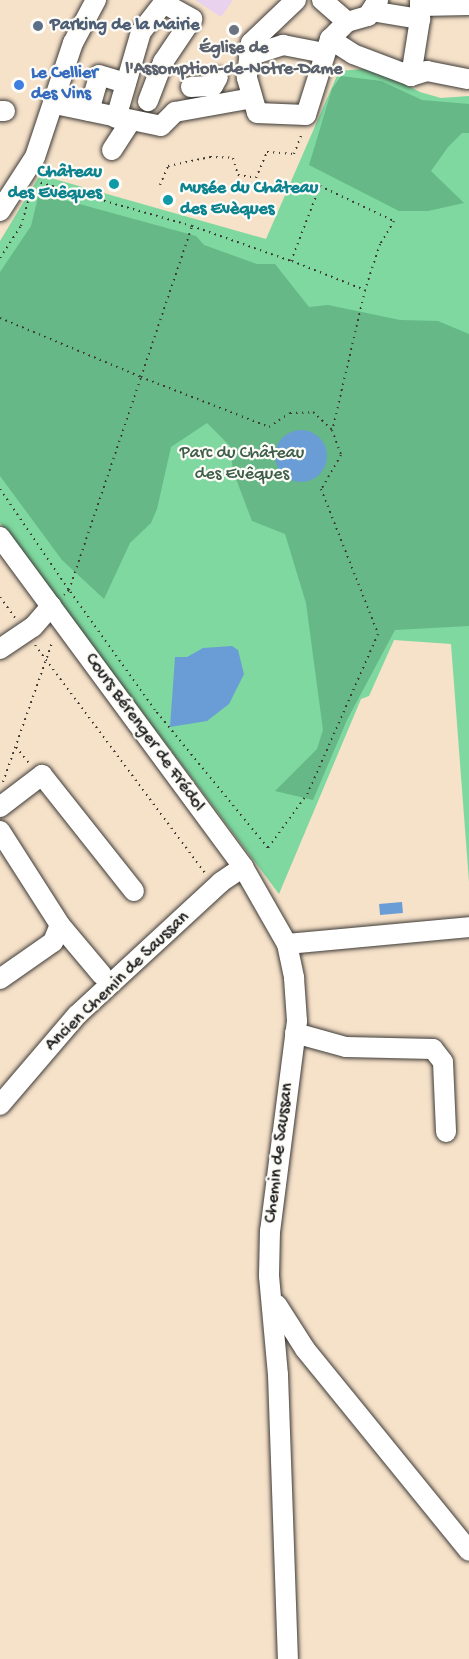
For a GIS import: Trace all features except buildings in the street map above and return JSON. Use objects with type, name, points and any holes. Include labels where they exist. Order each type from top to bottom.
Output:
[{"type":"street","points":[[0,211],[35,158],[55,104],[73,44],[96,0]]},
{"type":"street","points":[[255,106],[247,78],[251,43],[296,0]]},
{"type":"street","points":[[322,0],[347,22]]},
{"type":"street","points":[[55,104],[160,126],[175,112],[255,106],[306,115],[320,46],[347,22],[375,5],[420,8],[469,5]]},
{"type":"street","points":[[148,101],[163,62],[183,37],[176,7]]},
{"type":"street","points":[[112,150],[130,121],[126,83],[134,48],[176,7]]},
{"type":"street","points":[[411,76],[420,8]]},
{"type":"street","points":[[249,56],[283,45],[320,46],[353,54],[411,76],[427,71],[467,79]]},
{"type":"street","points":[[89,111],[99,75],[126,83]]},
{"type":"street","points":[[191,87],[213,86],[218,77]]},
{"type":"street","name":"Cours Bérenger de Frédol","points":[[0,537],[243,867],[284,939]]},
{"type":"street","points":[[0,649],[26,632],[51,606]]},
{"type":"street","points":[[0,807],[38,775],[46,779],[134,891]]},
{"type":"street","points":[[0,831],[60,925],[102,975]]},
{"type":"street","name":"Ancien Chemin de Saussan","points":[[0,1105],[77,1015],[219,884],[243,867]]},
{"type":"street","points":[[0,978],[53,942],[60,925]]},
{"type":"street","points":[[284,939],[469,927]]},
{"type":"street","name":"Chemin de Saussan","points":[[284,939],[294,978],[295,1033],[270,1231],[278,1375],[288,1659]]},
{"type":"street","points":[[295,1033],[346,1047],[433,1049],[443,1062],[446,1132]]},
{"type":"street","points":[[273,1298],[304,1349],[469,1551]]},
{"type":"street","points":[[278,1375],[289,1359],[304,1349]]},
{"type":"path","points":[[160,186],[168,166],[210,157],[233,158],[238,176],[256,178],[267,152],[294,154],[306,115]]},
{"type":"path","points":[[0,258],[21,226],[19,181],[192,226],[365,290]]},
{"type":"path","points":[[291,261],[320,186],[394,221],[380,244],[365,290],[332,430]]},
{"type":"path","points":[[69,590],[192,226]]},
{"type":"path","points":[[0,318],[269,427],[290,413],[313,412],[332,430],[341,455],[321,489],[378,634],[308,793],[268,848],[155,710],[0,489]]},
{"type":"path","points":[[0,597],[219,884]]},
{"type":"path","points":[[0,790],[52,643]]},
{"type":"path","points":[[15,746],[38,775]]},
{"type":"shaded area","points":[[195,0],[233,0],[221,17]]},
{"type":"green space","name":"Parc du Château des Evêques","points":[[374,68],[420,92],[441,98],[469,96],[469,882],[451,644],[394,640],[369,696],[361,699],[279,894],[0,523],[0,241],[40,175],[266,239],[339,71]]},
{"type":"green space","points":[[341,76],[381,81],[422,100],[469,104],[469,133],[462,133],[448,147],[431,171],[464,203],[428,211],[399,211],[309,165],[332,89]]},
{"type":"green space","points":[[39,193],[196,236],[204,245],[257,264],[275,264],[309,307],[328,305],[400,320],[438,321],[469,334],[469,626],[395,630],[347,720],[313,800],[275,791],[317,749],[323,730],[306,603],[285,534],[252,521],[233,471],[230,446],[207,423],[171,447],[157,509],[151,523],[130,543],[104,599],[62,560],[0,476],[0,272],[31,226]]},
{"type":"water","points":[[296,430],[306,430],[320,437],[327,456],[320,475],[306,482],[296,482],[286,478],[279,471],[275,461],[275,451],[279,441],[286,434]]},
{"type":"water","points":[[232,646],[238,650],[244,674],[229,704],[207,721],[170,727],[175,657],[187,657],[203,648]]},
{"type":"water","points":[[402,902],[403,913],[380,915],[379,904]]},
{"type":"place","name":"Parking de la Mairie","points":[[38,26]]},
{"type":"place","name":"Église de l'Assomption-de-Notre-Dame","points":[[234,30]]},
{"type":"place","name":"Le Cellier des Vins","points":[[19,85]]},
{"type":"place","name":"Château des Evêques","points":[[114,184]]},
{"type":"place","name":"Musée du Château des Evèques","points":[[168,200]]}]
